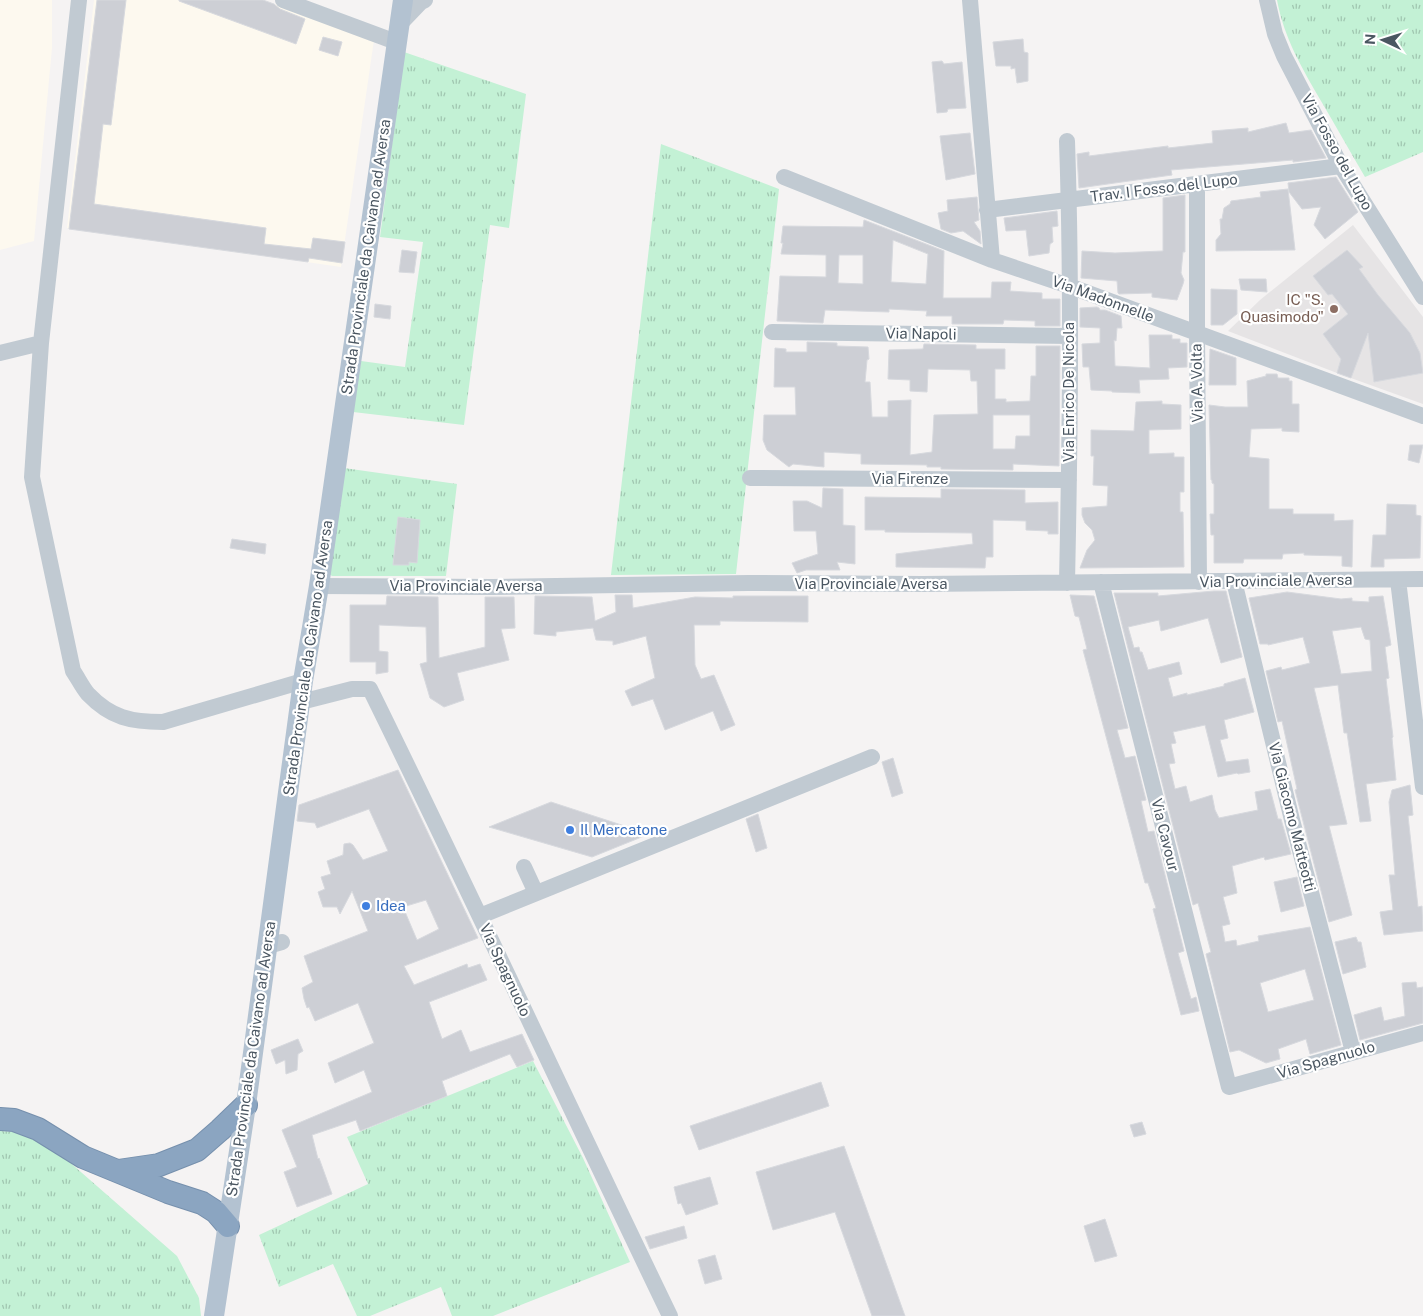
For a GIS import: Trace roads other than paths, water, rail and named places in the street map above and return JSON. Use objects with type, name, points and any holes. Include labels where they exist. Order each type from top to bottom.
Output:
[{"type":"highway","points":[[118,1172],[159,1165],[197,1150],[246,1105]]},
{"type":"highway","points":[[0,1119],[14,1120],[38,1129],[83,1157],[168,1192],[202,1203],[216,1212],[228,1226]]},
{"type":"main road","name":"Strada Provinciale da Caivano ad Aversa","points":[[214,1316],[246,1105],[275,944],[303,681],[319,586],[403,0]]},
{"type":"street","points":[[79,0],[40,343],[32,477],[73,671],[88,693],[113,714],[140,722],[163,722],[303,681]]},
{"type":"street","points":[[283,0],[398,33],[421,2],[425,0]]},
{"type":"street","points":[[970,0],[992,260]]},
{"type":"street","name":"Via Fosso del Lupo","points":[[1267,0],[1275,34],[1284,56],[1341,166],[1423,297]]},
{"type":"street","name":"Via Enrico De Nicola","points":[[1067,141],[1070,336],[1067,583]]},
{"type":"street","name":"Trav. I Fosso del Lupo","points":[[987,210],[1341,166]]},
{"type":"street","name":"Via Madonnelle","points":[[784,177],[992,260],[1069,286],[1423,416]]},
{"type":"street","name":"Via A. Volta","points":[[1197,185],[1196,333],[1199,582]]},
{"type":"street","name":"Via Napoli","points":[[772,332],[1070,336]]},
{"type":"street","points":[[0,353],[40,343]]},
{"type":"street","name":"Via Firenze","points":[[750,478],[1069,480]]},
{"type":"street","name":"Via Provinciale Aversa","points":[[319,586],[492,587],[748,583],[932,584],[1423,579]]},
{"type":"street","points":[[1398,580],[1423,787]]},
{"type":"street","name":"Via Giacomo Matteotti","points":[[1234,581],[1292,820],[1353,1052]]},
{"type":"street","name":"Via Cavour","points":[[1101,582],[1229,1087]]},
{"type":"street","name":"Via Spagnuolo","points":[[301,702],[352,689],[370,689],[467,874],[480,916],[569,1107],[670,1316]]},
{"type":"street","points":[[480,916],[872,757]]},
{"type":"street","points":[[524,867],[536,893]]},
{"type":"street","name":"Via Spagnuolo","points":[[1229,1087],[1423,1033]]},
{"type":"place","name":"IC \"S. Quasimodo\"","points":[[1334,309]]},
{"type":"place","name":"Il Mercatone","points":[[570,830]]},
{"type":"place","name":"Idea","points":[[366,906]]}]
